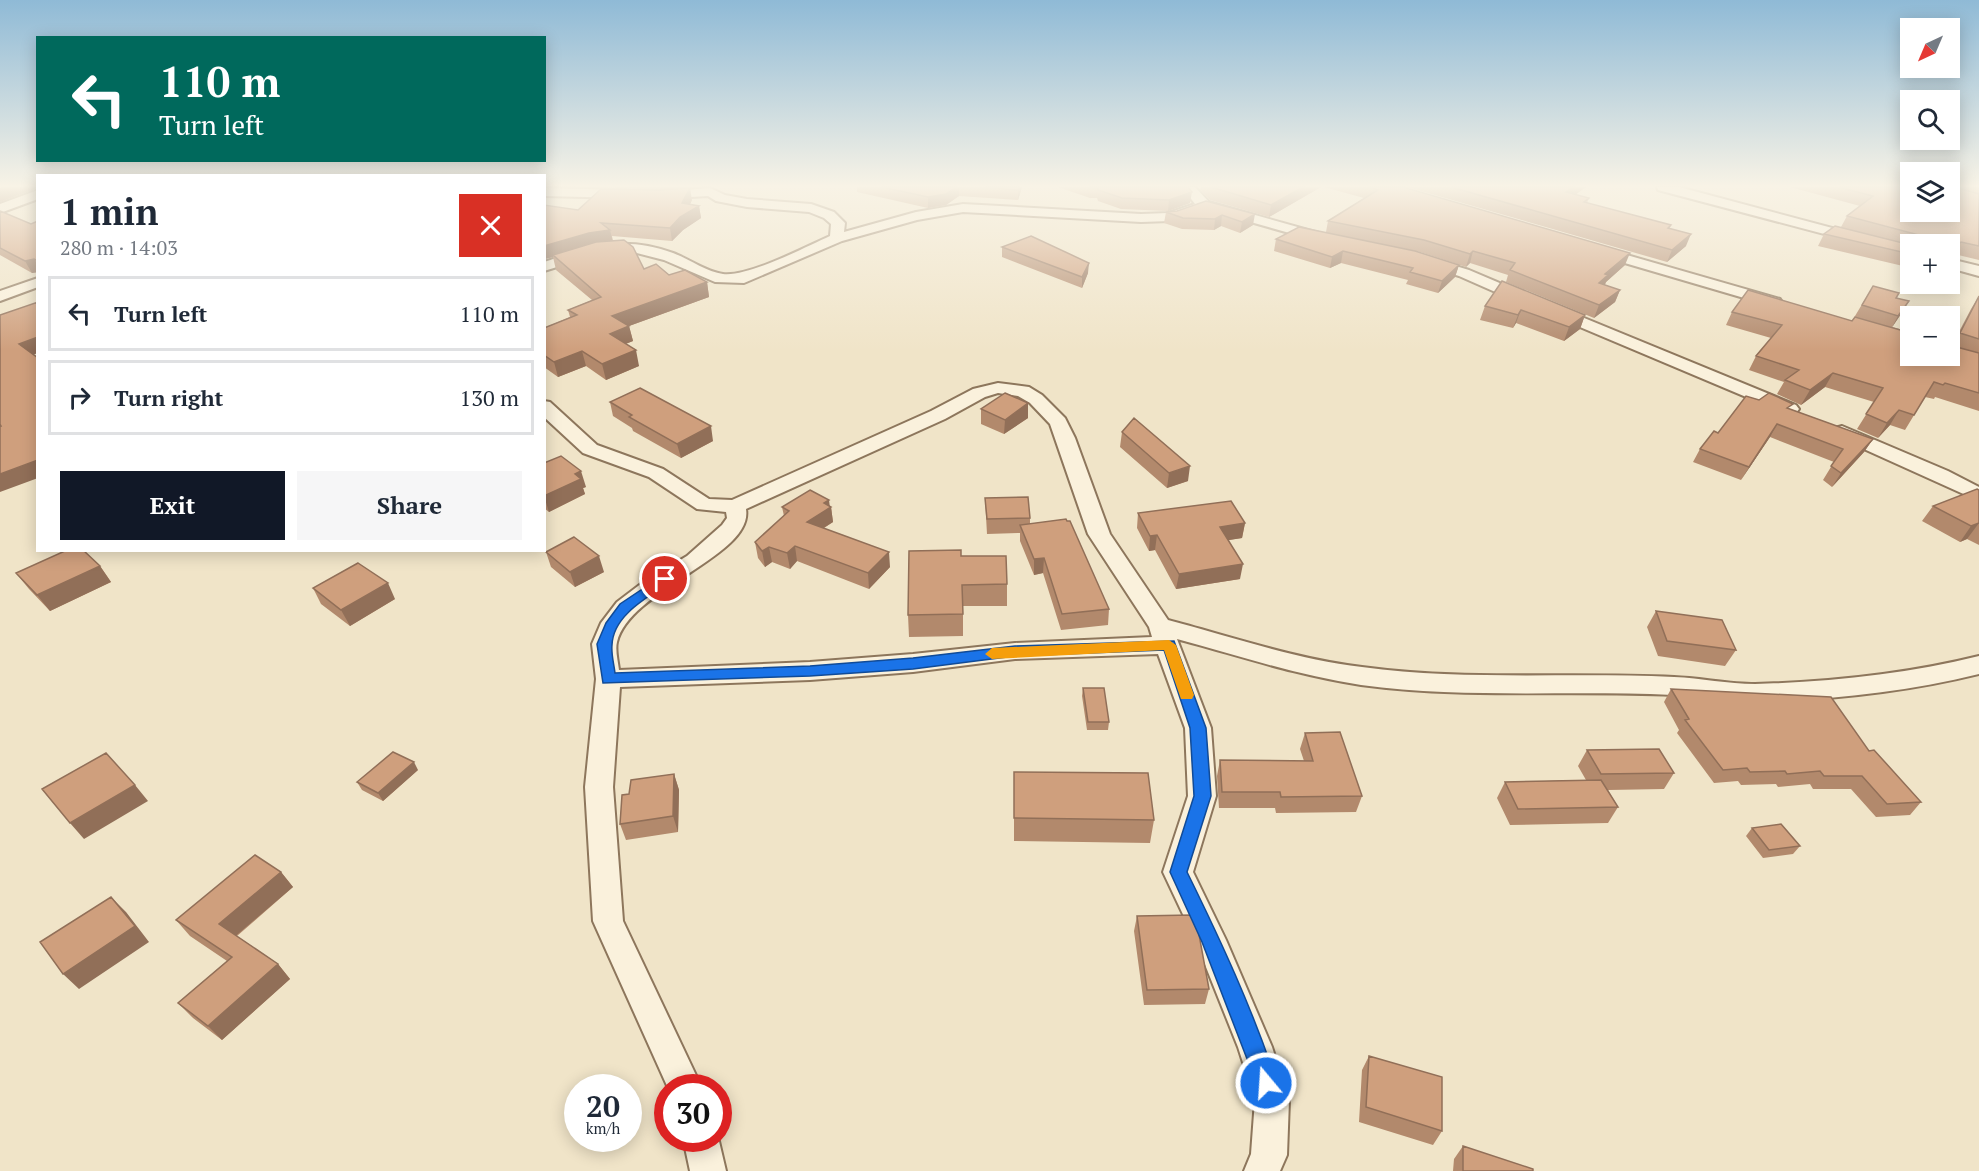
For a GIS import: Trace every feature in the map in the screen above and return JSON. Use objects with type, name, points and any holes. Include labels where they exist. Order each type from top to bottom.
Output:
[{"type":"street","points":[[546,266],[592,252],[623,246],[652,250],[720,279],[730,280],[767,270],[829,242]]},
{"type":"street","points":[[1868,242],[1900,250]]},
{"type":"street","points":[[1582,246],[1783,305]]},
{"type":"street","points":[[1415,257],[1464,273],[1802,415]]},
{"type":"street","points":[[1960,266],[1979,271]]},
{"type":"street","points":[[4,290],[36,282]]},
{"type":"street","points":[[546,408],[590,449],[656,473],[704,505],[735,506],[938,416],[979,393],[998,388],[1023,391],[1036,399],[1058,422],[1066,438],[1099,534],[1165,635],[1198,728],[1202,796],[1178,872],[1211,940],[1255,1047],[1272,1100],[1269,1155],[1262,1171]]},
{"type":"street","points":[[1823,424],[1979,495]]},
{"type":"street","points":[[679,1074],[608,921],[599,787],[608,679],[604,644],[613,623],[625,607],[650,588],[694,561],[731,529],[736,518],[735,506]]},
{"type":"street","points":[[608,679],[810,671],[913,663],[1165,635],[1361,676],[1450,684],[1674,686],[1753,693],[1879,684],[1942,674],[1979,665]]},
{"type":"street","points":[[703,1152],[708,1171]]},
{"type":"building","points":[[0,242],[36,242],[36,260],[25,261],[0,248]]},
{"type":"building","points":[[546,242],[559,242],[546,245]]},
{"type":"building","points":[[596,242],[626,242],[633,247],[644,269],[656,264],[669,275],[685,270],[707,282],[612,316],[629,326],[610,334],[636,350],[602,364],[582,351],[554,362],[546,356],[546,327],[577,315],[568,310],[601,297],[553,255]]},
{"type":"building","points":[[1016,242],[1043,242],[1089,263],[1082,277],[1002,247]]},
{"type":"building","points":[[1284,242],[1370,242],[1415,251],[1459,265],[1442,281],[1410,272],[1413,268],[1343,251],[1332,257]]},
{"type":"building","points":[[1429,242],[1591,242],[1630,253],[1605,274],[1608,275],[1599,283],[1620,290],[1599,305],[1510,270],[1515,263],[1473,251],[1470,254]]},
{"type":"building","points":[[1643,242],[1682,242],[1672,250]]},
{"type":"building","points":[[1857,242],[1900,242],[1900,252]]},
{"type":"building","points":[[1961,242],[1979,242],[1979,246]]},
{"type":"building","points":[[1502,281],[1585,315],[1569,327],[1521,310],[1518,315],[1485,306]]},
{"type":"building","points":[[1873,286],[1899,293],[1896,298],[1909,301],[1905,306],[1900,306],[1898,316],[1862,305]]},
{"type":"building","points":[[1748,290],[1852,321],[1855,317],[1900,330],[1900,366],[1960,366],[1960,348],[1979,353],[1979,393],[1934,382],[1914,415],[1899,410],[1887,423],[1866,414],[1883,388],[1833,373],[1810,390],[1785,380],[1799,370],[1756,356],[1782,325],[1732,312]]},
{"type":"building","points":[[1979,296],[1979,339],[1960,333]]},
{"type":"building","points":[[36,303],[36,338],[19,344],[36,357],[36,461],[0,474],[1,426],[0,315]]},
{"type":"building","points":[[640,388],[711,426],[677,444],[629,417],[632,415],[610,402]]},
{"type":"building","points":[[1005,393],[1028,403],[1005,420],[981,409]]},
{"type":"building","points":[[1769,393],[1793,404],[1787,408],[1873,439],[1841,473],[1831,466],[1843,449],[1777,424],[1749,467],[1700,449],[1714,431],[1718,433],[1746,396],[1759,400]]},
{"type":"building","points":[[1134,418],[1190,466],[1169,473],[1122,432]]},
{"type":"building","points":[[561,456],[581,471],[575,474],[581,479],[546,495],[546,462]]},
{"type":"building","points":[[810,490],[829,500],[824,503],[831,507],[807,522],[889,552],[868,573],[795,546],[787,553],[769,547],[762,551],[755,542],[789,511],[782,507]]},
{"type":"building","points":[[1979,490],[1979,523],[1971,526],[1933,506]]},
{"type":"building","points":[[1028,497],[1030,518],[987,519],[985,498]]},
{"type":"building","points":[[1231,501],[1245,523],[1220,527],[1243,564],[1179,574],[1157,535],[1150,536],[1138,513]]},
{"type":"building","points":[[1066,519],[1070,521],[1109,609],[1062,614],[1044,558],[1034,559],[1020,525]]},
{"type":"building","points":[[574,537],[599,556],[570,572],[546,552]]},
{"type":"building","points":[[961,550],[961,556],[1006,556],[1007,584],[962,585],[963,614],[908,615],[909,551]]},
{"type":"building","points":[[63,552],[85,552],[100,566],[37,595],[16,573]]},
{"type":"building","points":[[358,563],[388,583],[341,610],[313,588]]},
{"type":"building","points":[[1656,611],[1722,620],[1736,650],[1667,641]]},
{"type":"building","points":[[1083,688],[1104,688],[1109,722],[1088,722]]},
{"type":"building","points":[[1671,689],[1831,697],[1869,751],[1874,750],[1921,802],[1887,804],[1862,776],[1824,776],[1820,771],[1787,774],[1785,771],[1750,772],[1747,768],[1723,770],[1685,720],[1689,719]]},
{"type":"building","points":[[1340,732],[1362,796],[1281,797],[1280,792],[1222,792],[1220,760],[1313,761],[1305,733]]},
{"type":"building","points":[[1659,749],[1674,773],[1601,774],[1587,750]]},
{"type":"building","points":[[393,752],[414,762],[378,793],[357,782]]},
{"type":"building","points":[[106,753],[135,785],[70,823],[42,789]]},
{"type":"building","points":[[1014,772],[1148,773],[1154,820],[1014,818]]},
{"type":"building","points":[[674,774],[673,816],[620,824],[622,795],[629,794],[631,780]]},
{"type":"building","points":[[1601,780],[1618,807],[1518,809],[1505,782]]},
{"type":"building","points":[[1781,824],[1800,846],[1769,850],[1752,828]]},
{"type":"building","points":[[255,855],[281,872],[219,924],[278,964],[208,1026],[178,1003],[232,957],[176,920]]},
{"type":"building","points":[[111,897],[135,926],[63,974],[40,942]]},
{"type":"building","points":[[1192,915],[1198,929],[1209,989],[1147,990],[1137,916]]},
{"type":"building","points":[[1369,1056],[1442,1077],[1442,1131],[1366,1107]]},
{"type":"building","points":[[1463,1146],[1533,1169],[1533,1171],[1463,1171]]},
{"type":"slow traffic","points":[[992,654],[1015,651],[1169,645],[1187,695]]},
{"type":"route","points":[[665,579],[625,607],[613,623],[604,644],[608,679],[810,671],[913,663],[1015,651],[1169,645],[1198,728],[1202,796],[1178,872],[1211,940],[1255,1047],[1266,1083]]}]
